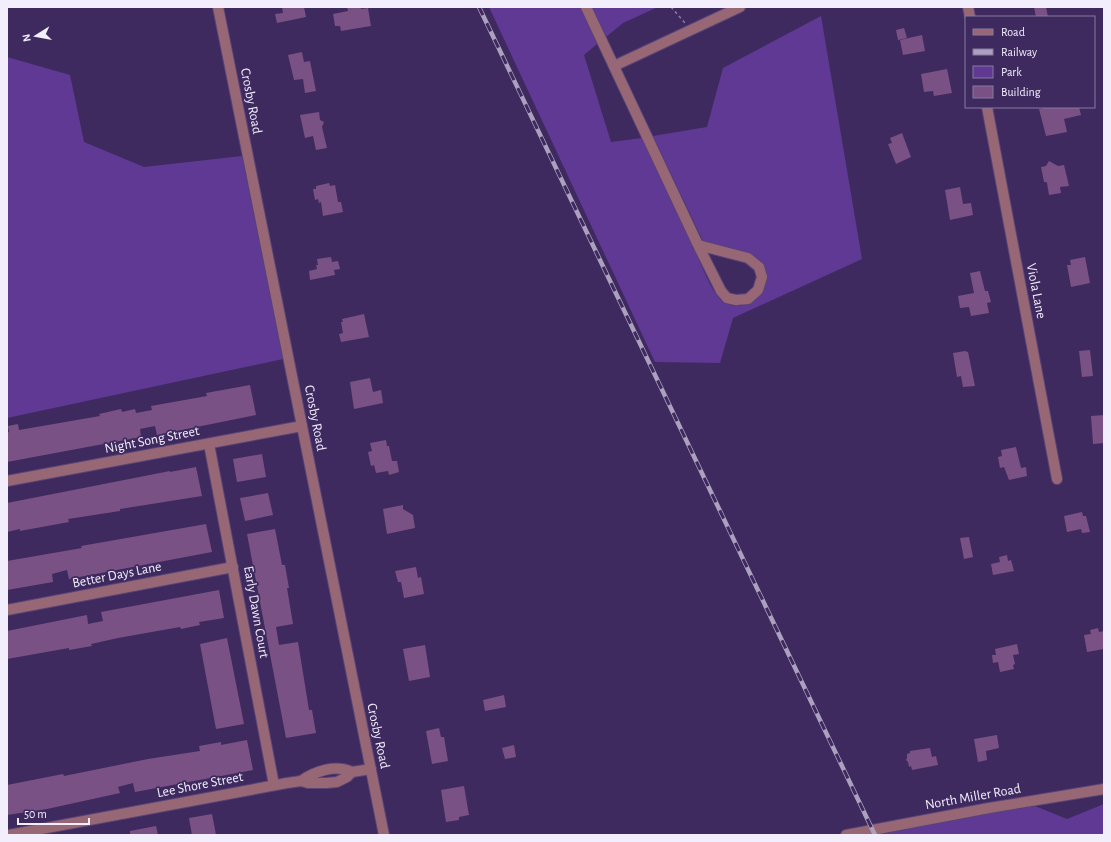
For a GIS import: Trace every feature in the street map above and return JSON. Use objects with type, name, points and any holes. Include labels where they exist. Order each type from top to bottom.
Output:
[{"type":"street","name":"Crosby Road","points":[[218,7],[384,835]]},
{"type":"street","points":[[586,7],[698,245],[721,291],[727,298],[736,300],[748,299],[758,290],[762,277],[758,267],[748,258],[698,245]]},
{"type":"street","points":[[614,66],[740,7]]},
{"type":"street","name":"Viola Lane","points":[[987,108],[1057,479]]},
{"type":"street","name":"Night Song Street","points":[[7,481],[302,426]]},
{"type":"street","name":"Early Dawn Court","points":[[209,444],[274,785]]},
{"type":"street","name":"Better Days Lane","points":[[7,610],[233,567]]},
{"type":"street","points":[[301,781],[318,772],[338,768],[345,768],[352,772]]},
{"type":"street","points":[[301,781],[308,784],[337,782],[352,772],[371,769]]},
{"type":"street","points":[[318,772],[320,783]]},
{"type":"street","name":"Lee Shore Street","points":[[9,835],[301,781]]},
{"type":"street","name":"North Miller Road","points":[[846,835],[990,808],[1104,789]]},
{"type":"path","points":[[671,7],[692,30]]},
{"type":"green space","points":[[489,7],[580,7],[597,44],[584,55],[611,142],[642,138],[711,286],[715,293],[724,302],[734,306],[745,305],[761,294],[765,285],[766,275],[762,265],[750,253],[703,241],[653,136],[707,127],[723,68],[821,16],[862,259],[733,318],[720,363],[655,362]]},
{"type":"green space","points":[[592,7],[658,7],[623,23],[606,37]]},
{"type":"green space","points":[[7,57],[70,75],[84,142],[144,167],[242,156],[283,359],[7,418]]},
{"type":"green space","points":[[1104,804],[1104,835],[887,835],[886,832],[1035,806],[1067,819]]},
{"type":"building","points":[[282,7],[304,7],[306,17],[277,23],[275,14],[283,13]]},
{"type":"building","points":[[347,7],[361,7],[361,9],[368,8],[371,26],[341,31],[340,26],[335,26],[333,14],[348,11]]},
{"type":"building","points":[[1034,7],[1046,7],[1048,16],[1036,16]]},
{"type":"building","points":[[904,28],[907,38],[898,40],[896,30]]},
{"type":"building","points":[[922,35],[925,51],[903,55],[900,40]]},
{"type":"building","points":[[302,52],[304,62],[310,61],[316,91],[305,93],[303,79],[294,80],[288,55]]},
{"type":"building","points":[[947,69],[952,93],[934,96],[933,91],[924,92],[921,74]]},
{"type":"building","points":[[1079,108],[1081,115],[1064,119],[1067,132],[1046,136],[1039,109]]},
{"type":"building","points":[[319,112],[320,120],[324,122],[322,127],[327,148],[316,150],[313,136],[305,138],[300,115]]},
{"type":"building","points":[[902,133],[911,157],[896,164],[888,144],[892,143],[890,138]]},
{"type":"building","points":[[1049,161],[1058,166],[1064,165],[1069,186],[1060,187],[1061,193],[1049,195],[1047,183],[1044,182],[1041,167],[1046,166]]},
{"type":"building","points":[[329,183],[330,186],[335,185],[338,202],[341,202],[343,212],[323,216],[321,202],[319,203],[318,199],[315,200],[313,189],[316,189],[316,186]]},
{"type":"building","points":[[960,187],[963,204],[971,203],[973,215],[950,220],[945,190]]},
{"type":"building","points":[[331,257],[332,262],[338,261],[340,269],[334,270],[335,275],[310,280],[309,271],[317,269],[317,259]]},
{"type":"building","points":[[1085,257],[1090,283],[1071,287],[1067,265],[1071,265],[1070,260]]},
{"type":"building","points":[[980,271],[985,291],[988,291],[991,302],[987,303],[989,313],[971,316],[969,307],[960,308],[958,296],[974,293],[970,273]]},
{"type":"building","points":[[364,314],[369,337],[341,342],[339,334],[343,333],[341,322],[343,322],[342,319]]},
{"type":"building","points":[[1090,350],[1093,376],[1082,377],[1079,351]]},
{"type":"building","points":[[968,352],[975,386],[963,387],[961,376],[957,377],[953,353]]},
{"type":"building","points":[[370,378],[373,392],[381,390],[383,403],[354,409],[350,382]]},
{"type":"building","points":[[250,385],[256,415],[157,435],[155,426],[140,429],[141,437],[7,462],[8,426],[18,424],[19,430],[100,416],[99,414],[121,409],[122,412],[135,409],[136,413],[152,410],[151,406],[207,396],[206,393]]},
{"type":"building","points":[[1104,415],[1104,443],[1093,444],[1091,416]]},
{"type":"building","points":[[386,440],[387,446],[389,446],[392,461],[397,461],[399,472],[389,475],[388,471],[376,473],[374,465],[371,466],[368,452],[372,451],[370,443]]},
{"type":"building","points":[[1016,447],[1021,468],[1026,467],[1027,476],[1009,480],[1004,467],[1000,468],[998,457],[1002,456],[1001,450]]},
{"type":"building","points":[[262,454],[266,477],[237,482],[233,459]]},
{"type":"building","points":[[196,467],[202,496],[120,509],[120,511],[68,519],[69,522],[7,532],[7,503]]},
{"type":"building","points":[[268,493],[273,515],[245,521],[240,498]]},
{"type":"building","points":[[403,505],[403,509],[413,515],[415,528],[387,534],[383,509]]},
{"type":"building","points":[[1082,512],[1083,516],[1086,516],[1090,532],[1082,533],[1081,529],[1067,532],[1064,516]]},
{"type":"building","points":[[206,524],[212,552],[69,579],[67,570],[52,574],[53,582],[7,590],[7,561],[82,548],[81,546]]},
{"type":"building","points":[[275,529],[282,565],[285,565],[293,624],[276,627],[279,645],[298,642],[309,710],[312,710],[316,733],[286,738],[247,534]]},
{"type":"building","points":[[969,537],[973,557],[964,559],[960,538]]},
{"type":"building","points":[[1007,555],[1008,561],[1011,560],[1014,571],[993,575],[991,564],[1000,562],[999,557]]},
{"type":"building","points":[[416,567],[418,578],[421,577],[424,594],[404,598],[401,582],[398,582],[395,571]]},
{"type":"building","points":[[219,590],[224,618],[199,622],[200,625],[181,629],[180,627],[118,638],[91,644],[92,646],[69,650],[69,648],[7,659],[7,631],[87,615],[88,624],[103,621],[101,612]]},
{"type":"building","points":[[1098,628],[1099,632],[1104,631],[1104,649],[1087,652],[1084,635],[1091,634],[1090,630]]},
{"type":"building","points":[[227,638],[244,724],[216,729],[200,644]]},
{"type":"building","points":[[1017,644],[1019,654],[1013,655],[1015,664],[1013,665],[1014,669],[1000,672],[998,662],[993,663],[992,655],[996,655],[995,649]]},
{"type":"building","points":[[425,645],[430,677],[409,681],[403,649]]},
{"type":"building","points":[[504,695],[506,707],[485,711],[483,700]]},
{"type":"building","points":[[439,728],[441,737],[444,737],[448,761],[432,764],[426,731]]},
{"type":"building","points":[[997,735],[999,748],[986,751],[987,760],[978,762],[974,739]]},
{"type":"building","points":[[247,740],[253,770],[135,792],[133,783],[118,787],[120,793],[47,809],[7,815],[7,785],[200,751],[199,746],[221,742],[221,745]]},
{"type":"building","points":[[514,745],[516,757],[505,759],[502,748]]},
{"type":"building","points":[[930,748],[932,757],[936,756],[938,765],[912,770],[911,766],[909,767],[906,760],[907,754],[910,753],[910,751]]},
{"type":"building","points":[[464,786],[469,815],[459,817],[459,820],[446,822],[441,790]]},
{"type":"building","points":[[212,814],[216,835],[192,835],[189,818]]},
{"type":"building","points":[[156,826],[158,835],[130,835],[130,831]]},
{"type":"railway","points":[[479,7],[875,835]]}]
